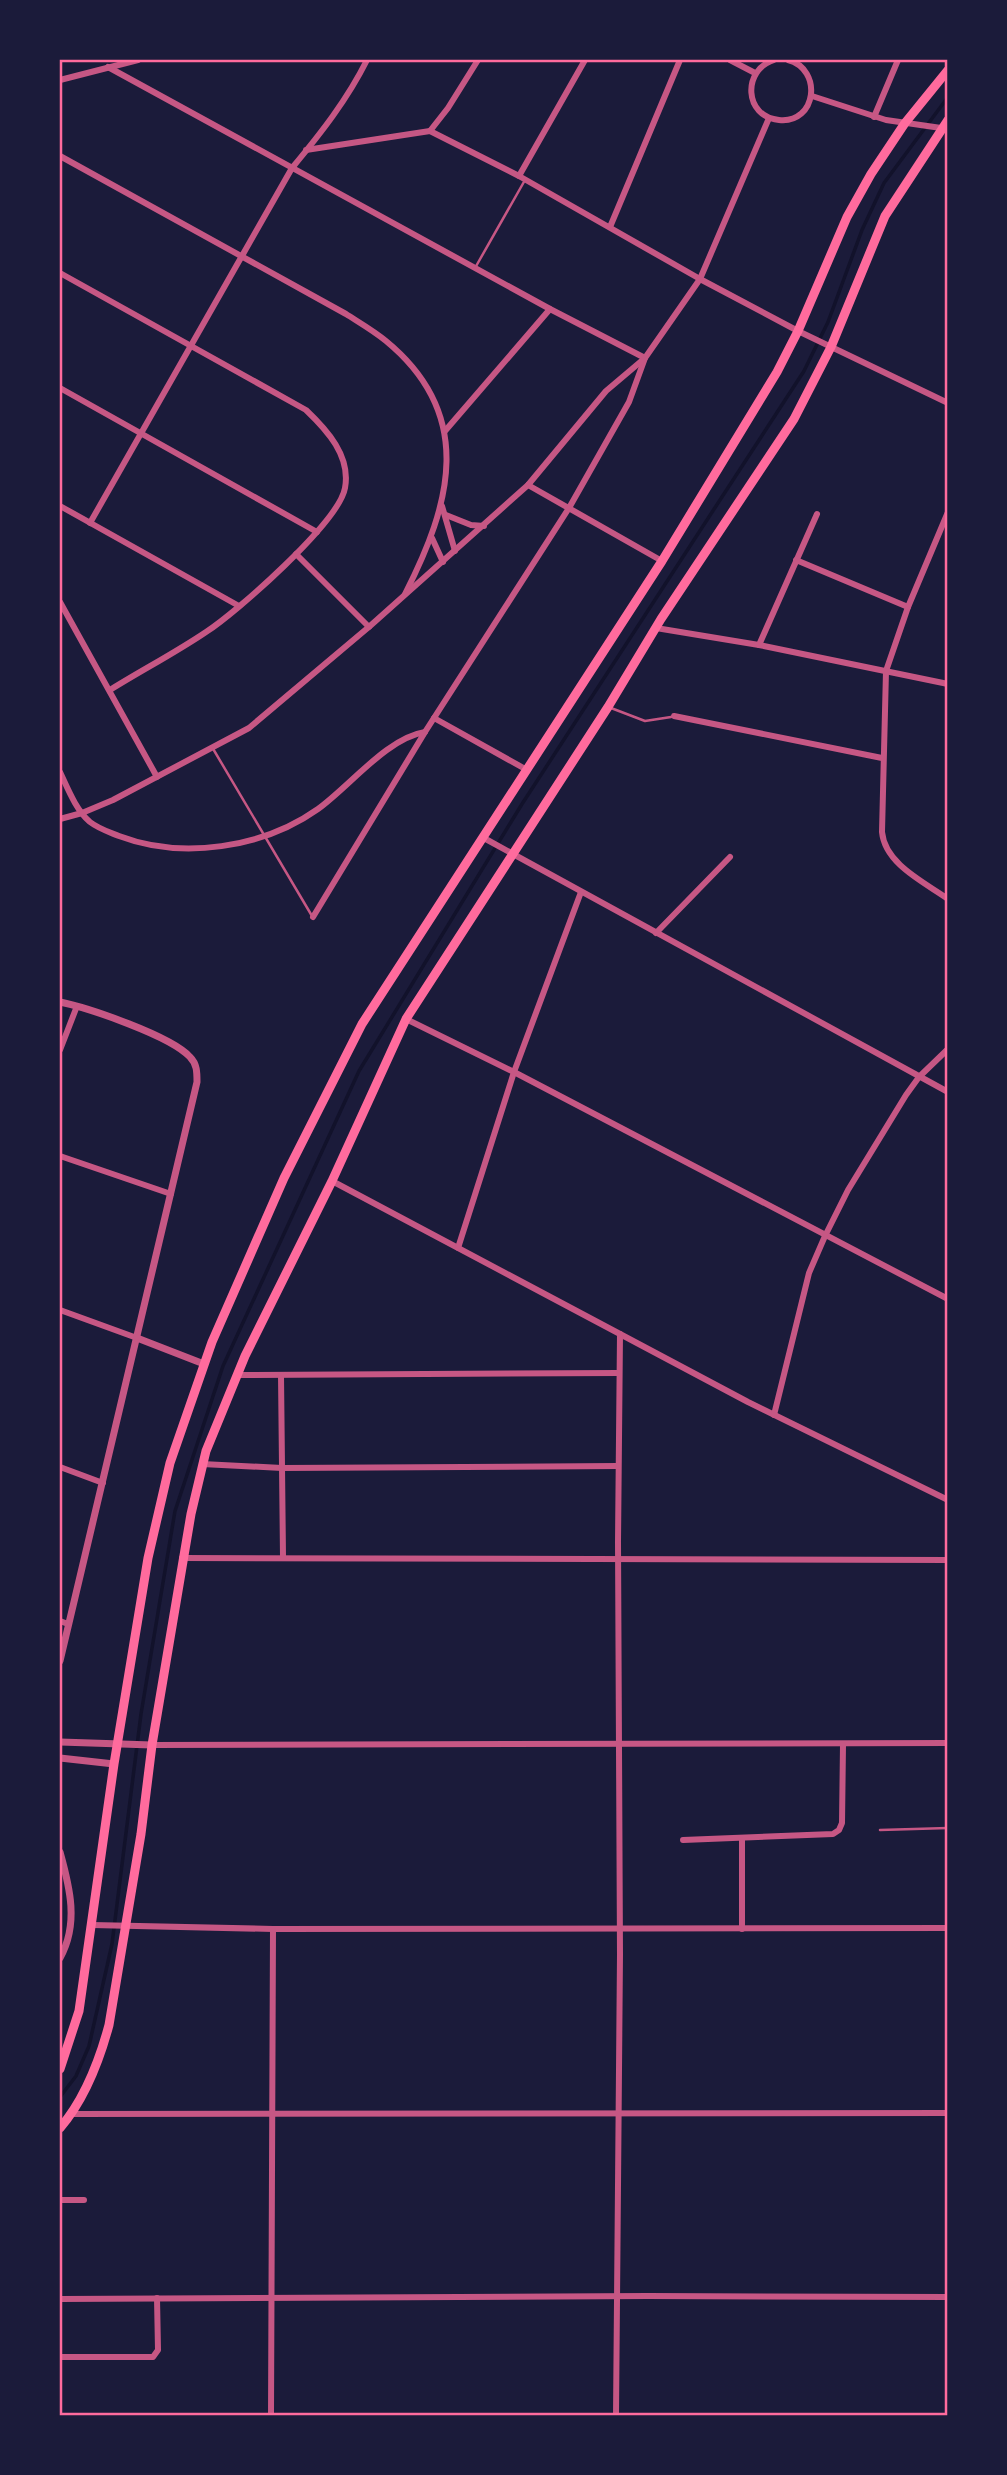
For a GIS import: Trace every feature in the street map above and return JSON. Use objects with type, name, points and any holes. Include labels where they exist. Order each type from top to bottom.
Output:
[{"type":"main road","points":[[60,2069],[79,2011],[114,1764],[156,1517],[170,1463],[204,1364],[284,1178],[362,1024],[486,839],[527,770],[662,561],[777,372],[798,331],[847,217],[871,174],[905,123],[947,70]]},
{"type":"main road","points":[[60,2128],[72,2113],[101,2054],[109,2025],[145,1809],[148,1745],[182,1558],[202,1464],[237,1375],[332,1181],[407,1019],[507,851],[608,707],[656,628],[794,419],[885,216],[942,127]]},
{"type":"street","points":[[60,80],[138,60]]},
{"type":"street","points":[[90,523],[292,168],[332,119],[367,60]]},
{"type":"street","points":[[430,131],[478,60]]},
{"type":"street","points":[[522,178],[585,60]]},
{"type":"street","points":[[610,227],[680,60]]},
{"type":"street","points":[[730,60],[755,73]]},
{"type":"street","points":[[774,60],[760,66],[755,73],[751,94],[760,112],[769,118],[787,120],[803,112],[812,96],[806,71],[791,60]]},
{"type":"street","points":[[874,117],[898,60]]},
{"type":"street","points":[[108,67],[550,309],[645,358]]},
{"type":"street","points":[[812,96],[874,117],[942,127]]},
{"type":"street","points":[[313,917],[425,732],[569,508],[629,402],[645,358],[700,279],[769,118]]},
{"type":"street","points":[[306,150],[430,131],[522,178],[798,331],[947,403]]},
{"type":"street","points":[[60,156],[346,314],[386,341],[404,358],[431,394],[445,431],[446,453],[442,504],[432,538],[403,597]]},
{"type":"street","points":[[60,273],[306,410],[335,442],[342,458],[345,487],[338,507],[296,554],[207,631],[110,690]]},
{"type":"street","points":[[445,431],[550,309]]},
{"type":"street","points":[[60,819],[82,813],[157,777],[249,728],[369,627],[528,485],[606,391],[645,358]]},
{"type":"street","points":[[60,388],[317,532]]},
{"type":"street","points":[[528,485],[662,561]]},
{"type":"street","points":[[442,504],[454,551]]},
{"type":"street","points":[[60,506],[239,606]]},
{"type":"street","points":[[947,512],[908,607],[886,671],[881,832],[885,847],[895,860],[947,899]]},
{"type":"street","points":[[759,645],[817,514]]},
{"type":"street","points":[[446,515],[471,525],[484,526]]},
{"type":"street","points":[[432,538],[443,562]]},
{"type":"street","points":[[296,554],[369,627]]},
{"type":"street","points":[[796,560],[908,607]]},
{"type":"street","points":[[60,601],[157,777]]},
{"type":"street","points":[[656,628],[759,645],[947,684]]},
{"type":"street","points":[[674,716],[883,758]]},
{"type":"street","points":[[434,718],[527,770]]},
{"type":"street","points":[[60,772],[82,813],[98,828],[133,842],[170,849],[232,844],[264,835],[302,819],[319,808],[402,738],[425,732]]},
{"type":"street","points":[[486,839],[947,1092]]},
{"type":"street","points":[[656,933],[730,858]]},
{"type":"street","points":[[458,1248],[514,1072],[581,892]]},
{"type":"street","points":[[60,1002],[144,1031],[180,1049],[195,1064],[197,1082],[103,1483],[64,1623],[60,1661]]},
{"type":"street","points":[[60,1050],[77,1006]]},
{"type":"street","points":[[407,1019],[514,1072],[947,1300]]},
{"type":"street","points":[[774,1415],[810,1273],[825,1236],[848,1190],[919,1077],[947,1049]]},
{"type":"street","points":[[60,1156],[171,1194]]},
{"type":"street","points":[[332,1181],[774,1415],[947,1500]]},
{"type":"street","points":[[60,1310],[204,1364]]},
{"type":"street","points":[[616,2416],[620,1930],[620,1334]]},
{"type":"street","points":[[237,1375],[619,1373]]},
{"type":"street","points":[[281,1375],[283,1557]]},
{"type":"street","points":[[202,1464],[282,1468],[618,1466]]},
{"type":"street","points":[[60,1468],[103,1483]]},
{"type":"street","points":[[182,1558],[947,1560]]},
{"type":"street","points":[[60,1742],[148,1745],[947,1743]]},
{"type":"street","points":[[683,1840],[824,1836],[839,1830],[842,1823],[843,1745]]},
{"type":"street","points":[[60,1758],[114,1764]]},
{"type":"street","points":[[742,1839],[742,1929]]},
{"type":"street","points":[[60,1852],[72,1909],[69,1939],[60,1958]]},
{"type":"street","points":[[92,1925],[273,1929],[947,1928]]},
{"type":"street","points":[[271,2416],[273,1929]]},
{"type":"street","points":[[72,2113],[947,2113]]},
{"type":"street","points":[[60,2200],[84,2200]]},
{"type":"street","points":[[60,2299],[947,2297]]},
{"type":"street","points":[[60,2357],[153,2357],[158,2350],[157,2298]]},
{"type":"lane","points":[[475,268],[522,178]]},
{"type":"lane","points":[[608,707],[645,721],[674,716]]},
{"type":"lane","points":[[212,747],[313,917]]},
{"type":"lane","points":[[880,1830],[947,1828]]},
{"type":"waterway","points":[[60,2097],[76,2076],[89,2046],[112,1944],[141,1714],[175,1511],[223,1366],[359,1071],[522,804],[804,371],[828,322],[862,230],[884,183],[948,97]]}]
